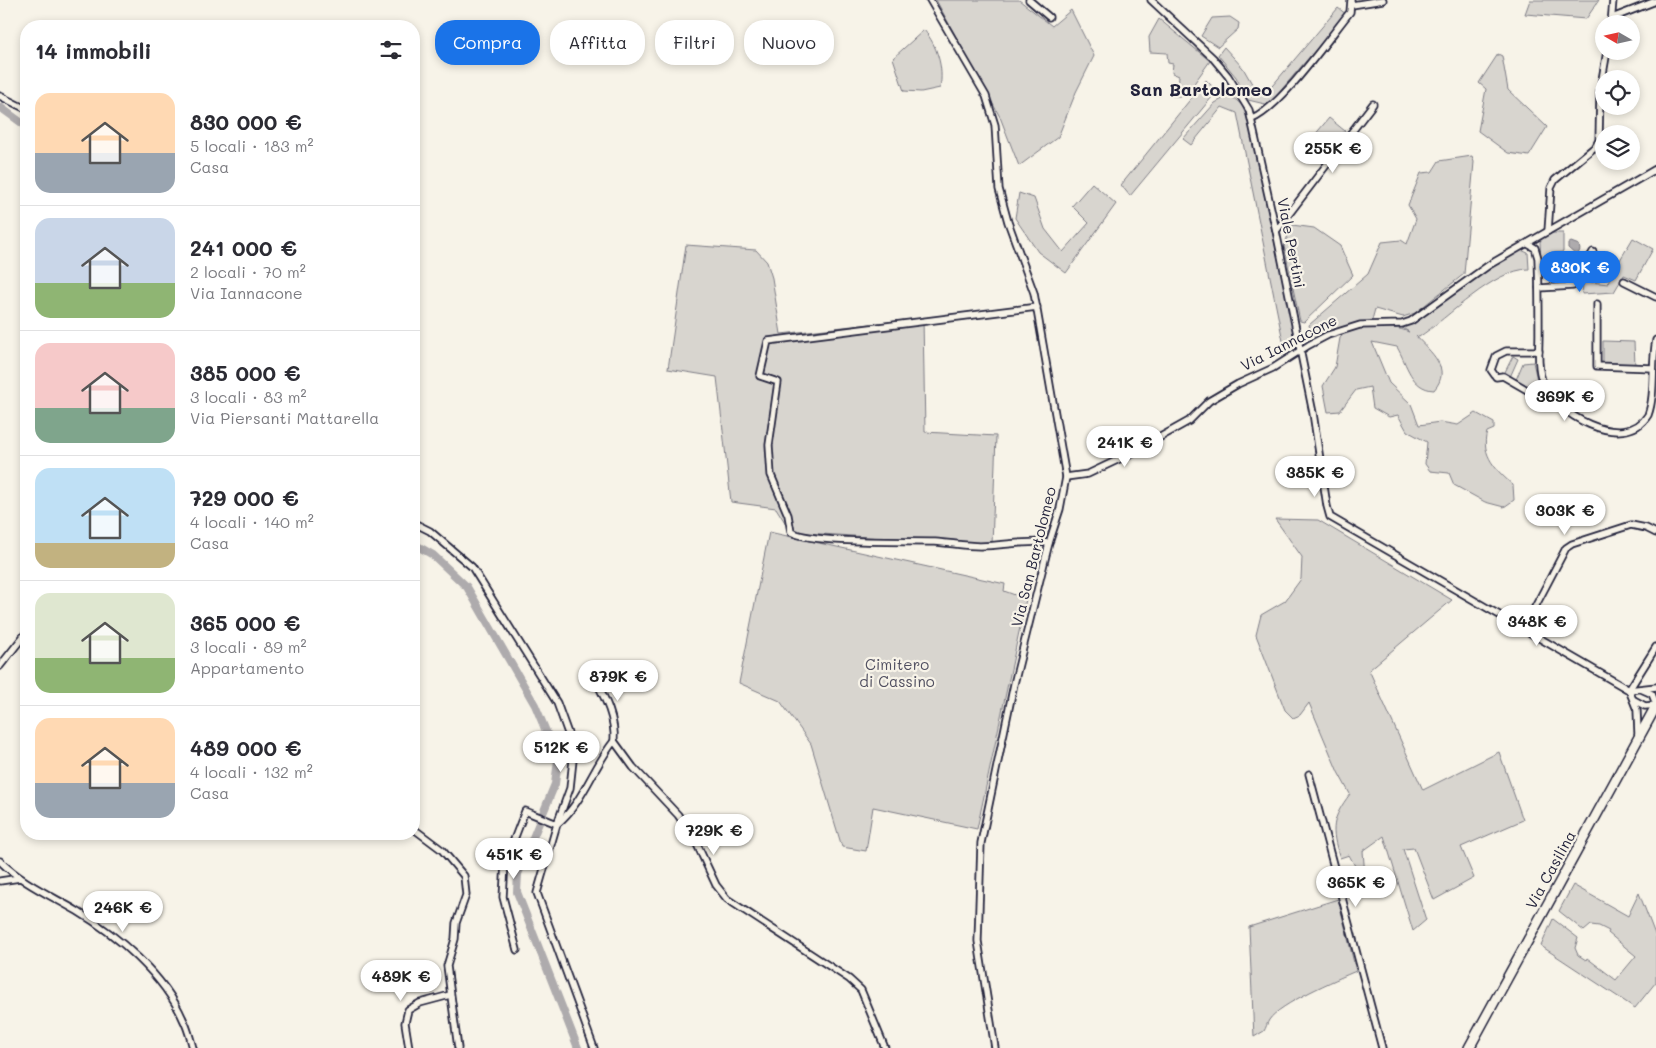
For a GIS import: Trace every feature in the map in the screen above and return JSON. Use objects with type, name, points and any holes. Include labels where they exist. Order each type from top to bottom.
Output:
[{"type":"main road","name":"Via Casilina","points":[[1469,1048],[1656,705]]},
{"type":"street","name":"Via San Bartolomeo","points":[[930,0],[986,96],[995,125],[1000,188],[1008,222],[1037,307],[1066,477],[1060,509],[1049,542],[1014,684],[981,843],[978,941],[996,1048]]},
{"type":"street","points":[[1029,0],[1050,16]]},
{"type":"street","name":"Viale Pertini","points":[[1151,0],[1213,58],[1240,94],[1252,119],[1313,413],[1326,506],[1330,517],[1629,690]]},
{"type":"street","points":[[1252,119],[1263,113],[1275,102],[1350,12],[1351,2],[1383,0]]},
{"type":"street","points":[[1612,15],[1613,0]]},
{"type":"street","points":[[1624,15],[1656,1]]},
{"type":"street","points":[[1548,231],[1552,188],[1555,180],[1596,146],[1599,140],[1600,91],[1605,60]]},
{"type":"street","points":[[0,96],[20,106]]},
{"type":"street","points":[[1276,231],[1373,104]]},
{"type":"street","name":"Via Iannacone","points":[[1066,477],[1088,474],[1110,465],[1189,421],[1209,401],[1238,384],[1273,368],[1299,351],[1348,327],[1411,321],[1483,269],[1656,169]]},
{"type":"street","points":[[1528,244],[1536,251],[1539,288],[1540,374],[1549,396],[1567,412],[1608,430],[1622,432],[1640,424],[1652,407],[1656,340]]},
{"type":"street","points":[[1539,288],[1572,286],[1592,252]]},
{"type":"street","points":[[1624,281],[1656,297]]},
{"type":"street","points":[[1597,304],[1597,366],[1653,368]]},
{"type":"street","points":[[1037,307],[768,341],[760,376],[778,382],[769,445],[771,475],[788,515],[791,532],[798,536],[830,539],[943,542],[980,546],[1031,540],[1049,542]]},
{"type":"street","points":[[1539,351],[1506,351],[1496,356],[1491,370],[1496,377],[1502,376],[1541,398],[1549,396]]},
{"type":"street","points":[[1524,628],[1566,548],[1572,544],[1631,525],[1646,528],[1656,533]]},
{"type":"street","points":[[420,526],[430,531],[472,567],[558,703],[570,739],[572,760],[570,788],[556,824],[537,893],[594,1048]]},
{"type":"street","points":[[0,666],[20,641]]},
{"type":"street","points":[[1629,690],[1656,647]]},
{"type":"street","points":[[556,824],[568,815],[604,753],[614,741],[615,732],[608,704],[591,671]]},
{"type":"street","points":[[1629,690],[1643,690],[1656,687]]},
{"type":"street","points":[[1629,690],[1634,700],[1639,720],[1638,738]]},
{"type":"street","points":[[1634,700],[1645,706],[1656,705],[1652,694],[1643,690]]},
{"type":"street","points":[[614,741],[633,767],[678,816],[695,840],[716,885],[727,899],[848,979],[860,990],[885,1048]]},
{"type":"street","points":[[1309,774],[1382,1048]]},
{"type":"street","points":[[517,950],[502,897],[505,863],[525,811],[556,824]]},
{"type":"street","points":[[420,834],[442,850],[464,876],[466,895],[456,923],[455,939],[447,966],[458,1048]]},
{"type":"street","points":[[0,861],[50,898],[77,911],[113,937],[140,961],[171,998],[183,1018],[193,1048]]},
{"type":"street","points":[[0,881],[21,878]]},
{"type":"street","points":[[409,1048],[405,1023],[408,1010],[420,1003],[450,995]]},
{"type":"green space","points":[[936,0],[1019,0],[1052,26],[1071,10],[1094,56],[1076,92],[1058,137],[1019,166],[1000,117]]},
{"type":"green space","points":[[1530,0],[1599,0],[1586,19],[1525,14]]},
{"type":"green space","points":[[1338,8],[1346,14],[1271,102],[1265,104],[1248,100],[1236,77],[1218,55],[1224,47],[1243,68],[1255,89],[1267,92]]},
{"type":"green space","points":[[1230,17],[1239,23],[1238,29],[1218,47],[1201,36],[1212,18]]},
{"type":"green space","points":[[1159,19],[1210,61],[1185,96],[1172,96],[1178,86],[1179,76],[1172,73],[1173,64],[1168,63],[1167,53],[1150,52],[1149,37]]},
{"type":"green space","points":[[924,30],[933,43],[938,57],[941,73],[940,88],[921,92],[904,91],[893,58]]},
{"type":"green space","points":[[1498,54],[1502,56],[1508,90],[1547,127],[1529,156],[1508,153],[1478,131],[1486,89],[1479,83]]},
{"type":"green space","points":[[1206,80],[1217,91],[1130,196],[1121,185]]},
{"type":"green space","points":[[1230,95],[1242,105],[1250,126],[1296,343],[1284,346],[1237,113],[1222,107],[1191,145],[1183,139],[1215,103]]},
{"type":"green space","points":[[1329,118],[1345,131],[1319,162],[1303,149]]},
{"type":"green space","points":[[1472,156],[1474,162],[1464,274],[1415,313],[1403,317],[1375,309],[1372,320],[1312,336],[1309,325],[1368,274],[1382,242],[1401,240],[1407,244],[1416,219],[1408,205],[1421,173],[1432,172],[1439,161]]},
{"type":"green space","points":[[1092,183],[1116,204],[1066,273],[1038,252],[1015,218],[1019,193],[1034,198],[1045,229],[1063,252],[1089,223],[1072,206]]},
{"type":"green space","points":[[1292,225],[1314,228],[1340,246],[1353,275],[1304,322],[1300,321],[1284,246]]},
{"type":"green space","points":[[1550,233],[1563,233],[1563,252],[1554,253],[1553,275],[1542,276],[1540,242],[1542,238]]},
{"type":"green space","points":[[1633,238],[1653,249],[1636,280],[1624,275],[1614,292],[1582,294],[1583,284],[1588,276],[1591,282],[1608,284],[1613,263],[1617,265]]},
{"type":"green space","points":[[686,245],[756,250],[767,262],[772,278],[781,334],[923,318],[925,432],[996,436],[992,545],[791,532],[776,508],[731,502],[717,377],[668,369]]},
{"type":"green space","points":[[1521,250],[1528,253],[1529,269],[1515,271],[1501,277],[1472,296],[1431,329],[1419,337],[1416,336],[1433,354],[1440,367],[1441,375],[1434,390],[1426,389],[1415,380],[1397,347],[1372,342],[1389,383],[1411,404],[1419,425],[1440,422],[1458,425],[1476,413],[1494,423],[1494,429],[1487,432],[1485,440],[1488,455],[1501,474],[1513,485],[1514,500],[1504,507],[1485,502],[1454,485],[1449,473],[1430,471],[1425,464],[1427,442],[1407,431],[1398,415],[1389,417],[1373,408],[1370,387],[1356,390],[1340,411],[1328,412],[1323,386],[1335,367],[1340,338],[1345,332],[1377,327],[1402,329],[1409,332],[1401,327],[1417,319],[1507,255]]},
{"type":"green space","points":[[1603,341],[1634,342],[1635,365],[1603,364]]},
{"type":"green space","points":[[1513,356],[1518,359],[1510,377],[1504,374]]},
{"type":"green space","points":[[1533,362],[1539,389],[1536,393],[1515,382],[1523,363]]},
{"type":"green space","points":[[1275,519],[1318,520],[1452,600],[1369,670],[1423,790],[1499,752],[1523,820],[1461,847],[1474,878],[1434,900],[1414,848],[1403,849],[1426,920],[1413,931],[1384,836],[1363,851],[1365,876],[1361,877],[1349,855],[1340,858],[1335,839],[1334,824],[1339,810],[1350,794],[1338,772],[1309,703],[1300,715],[1293,718],[1285,710],[1256,635],[1261,615],[1285,601],[1301,579],[1302,557]]},
{"type":"green space","name":"Cimitero di Cassino","points":[[769,532],[1005,584],[1004,591],[1026,599],[977,829],[873,807],[866,851],[842,847],[811,744],[780,701],[739,683]]},
{"type":"green space","points":[[1573,885],[1628,916],[1639,893],[1656,937],[1656,982],[1635,1008],[1541,946],[1553,919],[1578,938],[1575,948],[1578,955],[1586,960],[1587,958],[1616,980],[1636,956],[1608,933],[1609,931],[1599,926],[1591,925],[1584,931],[1559,911]]},
{"type":"green space","points":[[1338,899],[1356,971],[1284,1007],[1269,1020],[1264,1031],[1254,1037],[1249,927]]},
{"type":"shaded area","points":[[1571,242],[1579,245],[1580,250],[1577,256],[1568,248],[1568,244]]},
{"type":"waterway","points":[[0,107],[20,122]]},
{"type":"waterway","points":[[420,547],[433,555],[467,587],[535,705],[558,760],[555,784],[518,874],[517,892],[578,1048]]},
{"type":"district","name":"San Bartolomeo","points":[[1201,90]]}]
